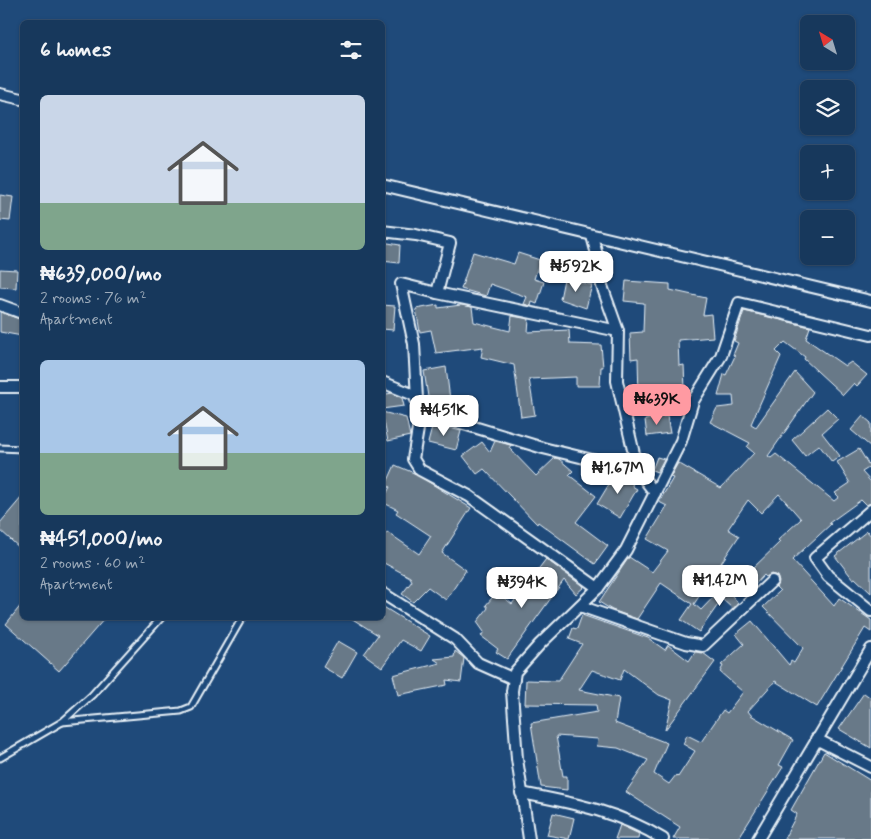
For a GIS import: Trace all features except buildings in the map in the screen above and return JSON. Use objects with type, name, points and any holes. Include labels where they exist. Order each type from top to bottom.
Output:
[{"type":"street","points":[[0,94],[20,99]]},
{"type":"street","points":[[385,186],[871,301]]},
{"type":"street","points":[[385,231],[416,235],[450,243],[437,293]]},
{"type":"street","points":[[592,236],[599,262],[602,286],[618,331],[617,381],[638,471],[655,493]]},
{"type":"street","points":[[598,588],[469,496],[420,470],[414,459],[421,411],[418,399],[414,344],[400,284],[618,331]]},
{"type":"street","points":[[529,839],[521,793],[512,690],[518,667],[598,588],[626,550],[682,441],[693,401],[721,356],[740,303],[871,335]]},
{"type":"street","points":[[0,305],[20,312]]},
{"type":"street","points":[[385,383],[414,395],[418,399]]},
{"type":"street","points":[[0,387],[20,387]]},
{"type":"street","points":[[421,411],[543,448],[638,471]]},
{"type":"street","points":[[871,510],[815,558],[828,576],[871,612]]},
{"type":"street","points":[[580,606],[694,646],[703,646],[772,582]]},
{"type":"street","points":[[385,595],[455,639],[478,664],[514,679]]},
{"type":"street","points":[[758,839],[871,649]]},
{"type":"street","points":[[816,739],[871,768]]},
{"type":"street","points":[[521,793],[595,808],[646,829],[663,839]]},
{"type":"lane","points":[[0,448],[20,449]]},
{"type":"lane","points":[[0,758],[62,722],[92,695],[159,620]]},
{"type":"lane","points":[[62,722],[181,711],[191,708],[241,620]]}]
